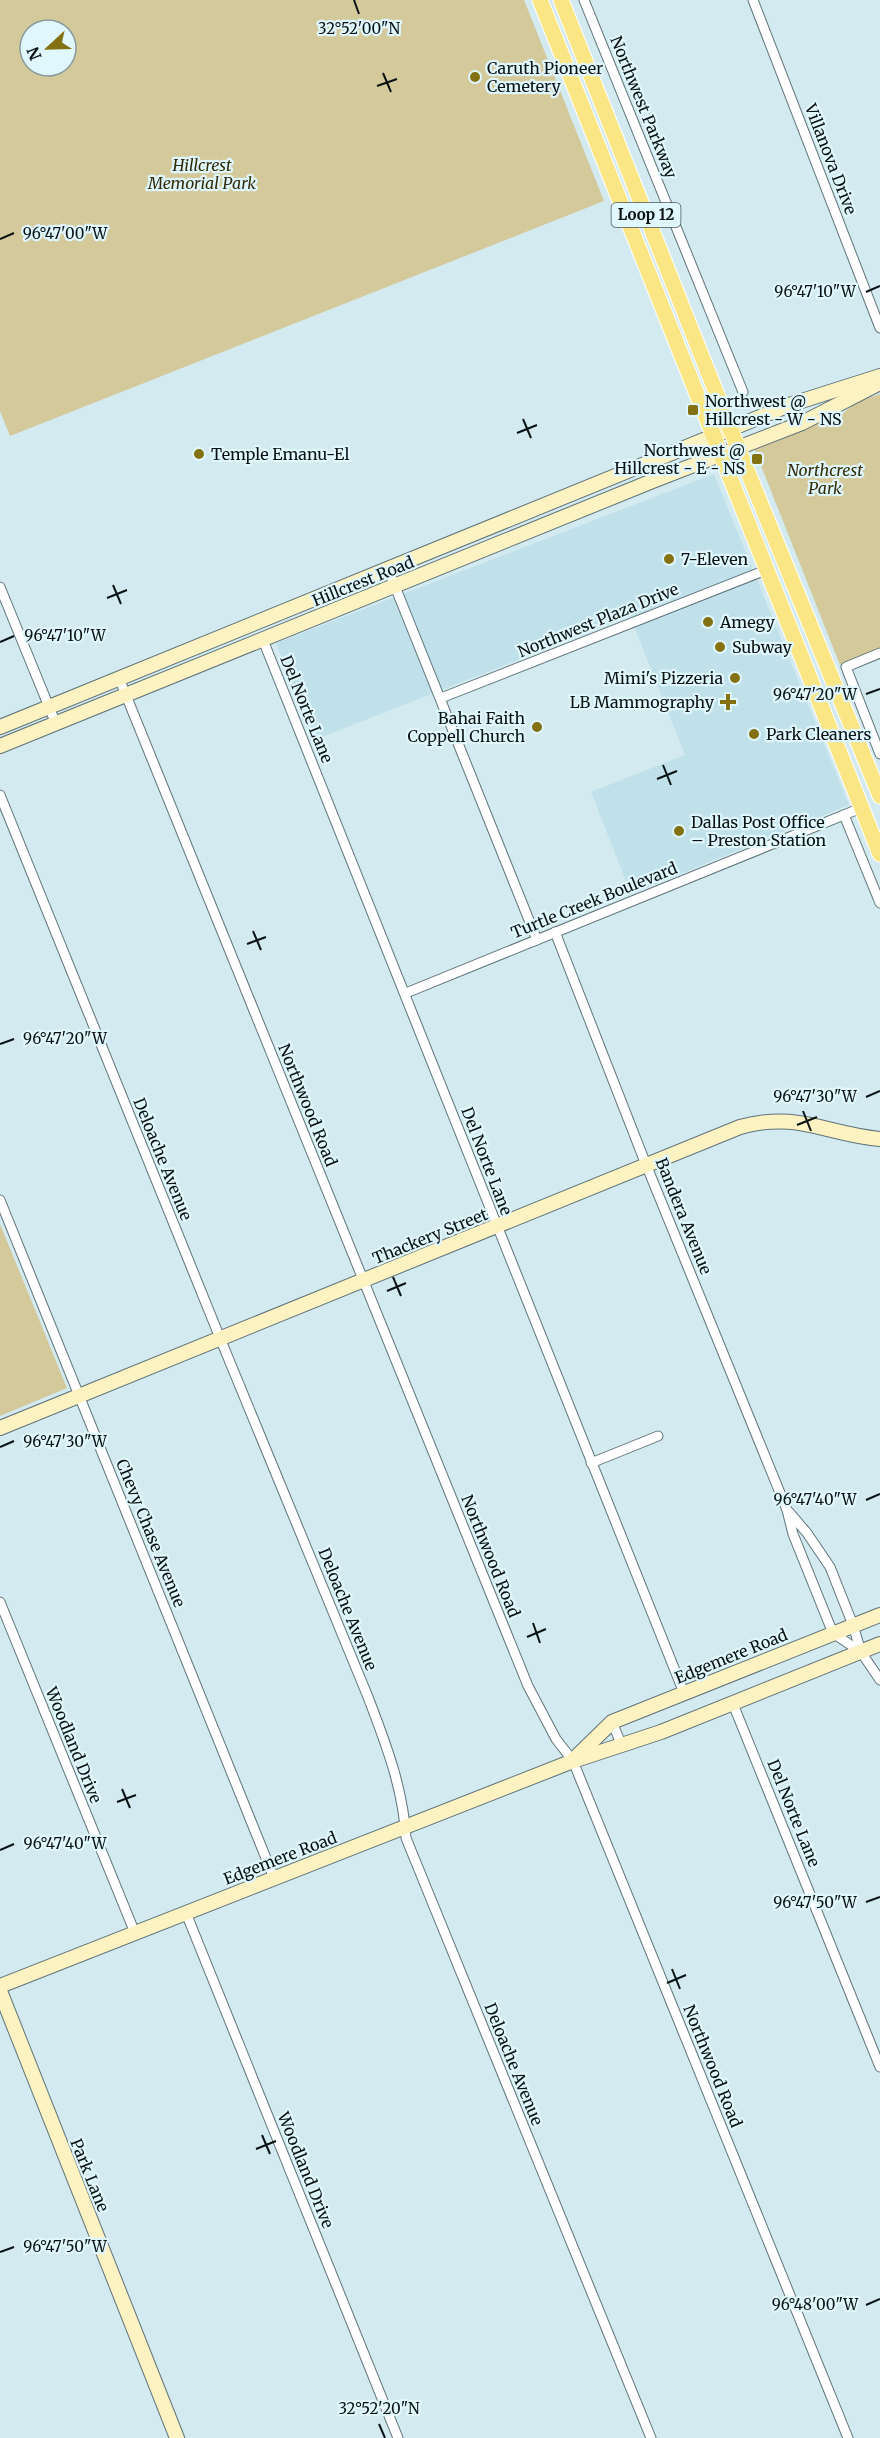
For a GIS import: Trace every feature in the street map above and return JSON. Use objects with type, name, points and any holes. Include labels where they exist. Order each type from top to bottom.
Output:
[{"type":"main road","name":"Loop 12","points":[[540,0],[880,854]]},
{"type":"main road","name":"Loop 12","points":[[561,0],[738,448],[880,796]]},
{"type":"main road","points":[[861,808],[880,801]]},
{"type":"street","name":"Northwest Parkway","points":[[584,0],[743,392]]},
{"type":"street","name":"Villanova Drive","points":[[753,0],[880,328]]},
{"type":"street","name":"Hillcrest Road","points":[[0,727],[792,404],[880,376]]},
{"type":"street","name":"Hillcrest Road","points":[[0,746],[802,423],[880,383]]},
{"type":"street","points":[[582,490],[589,507]]},
{"type":"street","points":[[476,532],[484,550]]},
{"type":"street","points":[[388,570],[537,940]]},
{"type":"street","name":"Northwest Plaza Drive","points":[[441,698],[766,570]]},
{"type":"street","points":[[0,587],[56,724]]},
{"type":"street","points":[[260,621],[267,638]]},
{"type":"street","name":"Del Norte Lane","points":[[267,638],[497,1227],[684,1693]]},
{"type":"street","points":[[880,653],[846,667],[880,754]]},
{"type":"street","name":"Northwood Road","points":[[119,678],[528,1686],[556,1740],[573,1761],[848,2438]]},
{"type":"street","name":"Deloache Avenue","points":[[0,795],[392,1758],[400,1789],[406,1838],[651,2438]]},
{"type":"street","name":"Turtle Creek Boulevard","points":[[405,993],[861,808]]},
{"type":"street","points":[[844,815],[880,903]]},
{"type":"street","name":"Bandera Avenue","points":[[555,932],[647,1166],[788,1510],[793,1534],[833,1633],[861,1652]]},
{"type":"street","name":"Thackery Street","points":[[0,1428],[740,1127],[777,1120],[800,1121],[880,1139]]},
{"type":"street","name":"Chevy Chase Avenue","points":[[0,1200],[274,1878]]},
{"type":"street","points":[[591,1463],[658,1436]]},
{"type":"street","name":"Bandera Avenue","points":[[788,1510],[830,1567],[861,1652],[880,1680]]},
{"type":"street","name":"Woodland Drive","points":[[0,1602],[135,1933]]},
{"type":"street","name":"Edgemere Road","points":[[573,1761],[612,1722],[880,1614]]},
{"type":"street","name":"Edgemere Road","points":[[0,1986],[573,1761],[621,1746],[733,1704],[880,1644]]},
{"type":"street","name":"Del Norte Lane","points":[[733,1704],[880,2067]]},
{"type":"street","points":[[612,1722],[621,1746]]},
{"type":"street","name":"Woodland Drive","points":[[186,1913],[398,2438]]},
{"type":"street","name":"Park Lane","points":[[0,1991],[177,2438]]},
{"type":"shaded area","points":[[714,474],[849,805],[631,894],[591,792],[685,755],[630,616],[314,740],[276,643]]},
{"type":"green space","name":"Hillcrest Memorial Park","points":[[0,0],[524,0],[604,201],[10,436],[0,411]]},
{"type":"green space","name":"Northcrest Park","points":[[880,394],[880,649],[840,665],[754,448],[843,413],[857,402]]},
{"type":"green space","points":[[0,1224],[67,1388],[0,1416]]},
{"type":"place","name":"Caruth Pioneer Cemetery","points":[[475,77]]},
{"type":"place","name":"Northwest @ Hillcrest - W - NS","points":[[693,410]]},
{"type":"place","name":"Temple Emanu-El","points":[[199,454]]},
{"type":"place","name":"Northwest @ Hillcrest - E - NS","points":[[757,459]]},
{"type":"place","name":"7-Eleven","points":[[669,559]]},
{"type":"place","name":"Amegy","points":[[708,622]]},
{"type":"place","name":"Subway","points":[[720,647]]},
{"type":"place","name":"Mimi's Pizzeria","points":[[735,678]]},
{"type":"place","name":"LB Mammography","points":[[728,702]]},
{"type":"place","name":"Bahai Faith Coppell Church","points":[[537,727]]},
{"type":"place","name":"Park Cleaners","points":[[754,734]]},
{"type":"place","name":"Dallas Post Office – Preston Station","points":[[679,831]]}]
